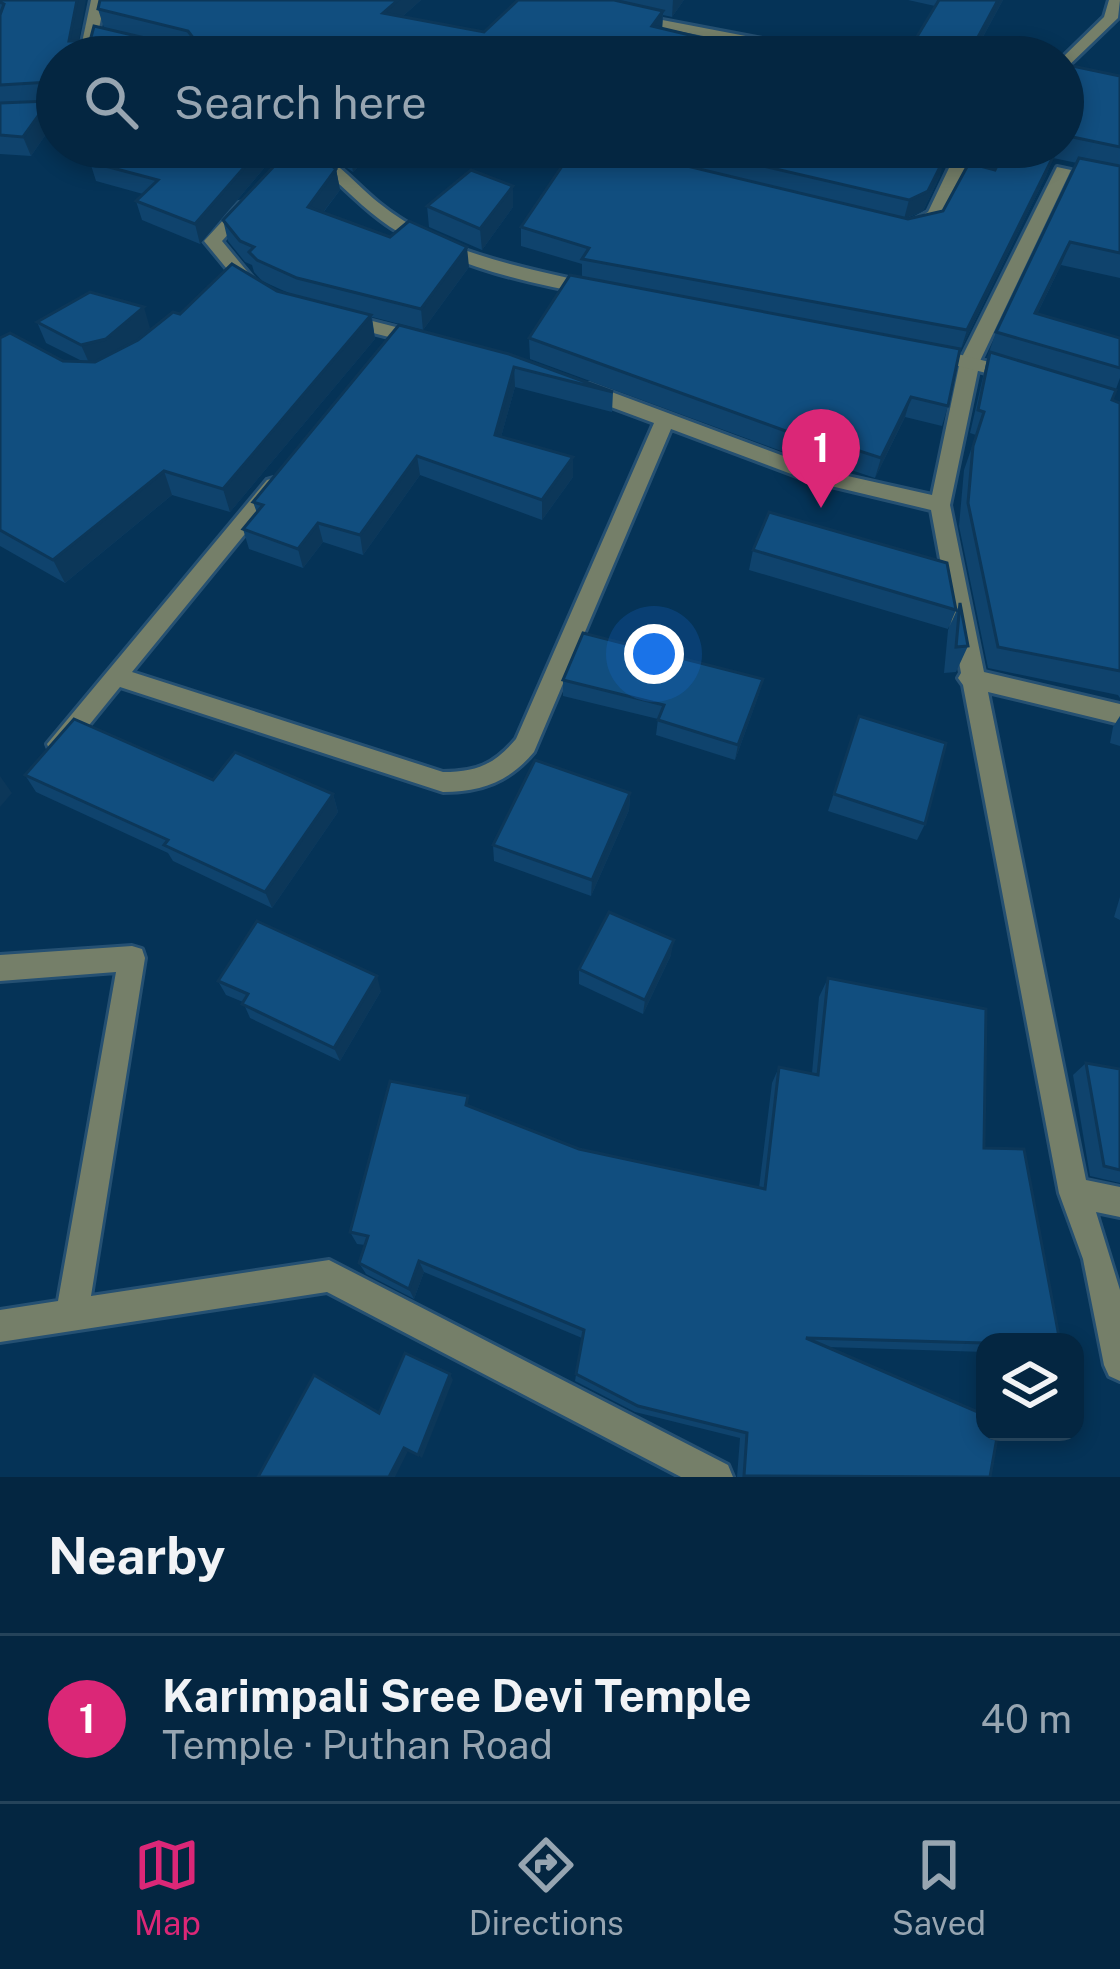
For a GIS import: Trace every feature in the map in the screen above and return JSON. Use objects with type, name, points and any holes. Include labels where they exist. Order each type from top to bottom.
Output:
[{"type":"street","points":[[98,0],[91,34],[100,36]]},
{"type":"street","points":[[1084,45],[1111,18],[1116,0]]},
{"type":"street","points":[[611,14],[726,36]]},
{"type":"street","points":[[332,168],[379,211],[442,247],[529,278],[618,294]]},
{"type":"street","points":[[904,229],[928,224],[957,168]]},
{"type":"street","points":[[1059,168],[1073,171],[970,361],[940,506],[1074,1193],[1098,1259],[1120,1365]]},
{"type":"street","points":[[256,195],[213,241],[234,271],[274,298]]},
{"type":"street","points":[[218,286],[234,271]]},
{"type":"street","points":[[314,312],[389,342],[441,345]]},
{"type":"street","points":[[904,347],[1034,380]]},
{"type":"street","points":[[553,378],[817,476],[940,506]]},
{"type":"street","points":[[115,676],[443,782],[477,783],[506,770],[525,745],[666,418]]},
{"type":"street","points":[[52,752],[296,459]]},
{"type":"street","points":[[970,678],[1120,714]]},
{"type":"street","points":[[0,968],[132,958],[72,1314]]},
{"type":"street","points":[[1074,1193],[1120,1202]]},
{"type":"street","points":[[0,1326],[329,1276],[716,1477]]},
{"type":"building","points":[[77,0],[70,36],[36,36],[36,83],[0,85],[4,4],[0,2]]},
{"type":"building","points":[[100,0],[398,0],[383,13],[484,32],[518,0],[614,0],[663,11],[652,26],[694,36],[192,36],[188,31],[98,9]]},
{"type":"building","points":[[939,0],[998,0],[979,36],[917,36]]},
{"type":"building","points":[[94,26],[136,36],[91,36]]},
{"type":"building","points":[[1084,68],[1120,76],[1120,147],[1084,139]]},
{"type":"building","points":[[36,102],[36,119],[23,137],[0,135],[0,103]]},
{"type":"building","points":[[1084,159],[1120,166],[1120,253],[1070,242],[1035,313],[1120,338],[1120,368],[996,332],[1074,168],[1084,168]]},
{"type":"building","points":[[113,168],[244,168],[195,224],[136,201],[158,180]]},
{"type":"building","points":[[272,168],[335,168],[308,207],[390,237],[409,221],[467,247],[421,309],[297,278],[257,260],[249,252],[254,247],[240,241],[223,220]]},
{"type":"building","points":[[561,168],[696,168],[908,219],[943,211],[966,168],[1048,168],[967,330],[582,259],[589,248],[521,227]]},
{"type":"building","points":[[771,168],[940,168],[928,191],[909,200]]},
{"type":"building","points":[[471,170],[513,186],[480,229],[427,206]]},
{"type":"building","points":[[232,264],[277,291],[371,315],[223,489],[164,471],[53,560],[0,530],[0,338],[10,333],[63,361],[95,362],[138,340],[173,312],[180,314]]},
{"type":"building","points":[[570,275],[960,349],[948,406],[911,397],[881,458],[829,441],[827,446],[529,338]]},
{"type":"building","points":[[90,292],[144,307],[106,339],[81,345],[37,322]]},
{"type":"building","points":[[399,325],[509,354],[613,392],[514,367],[495,435],[573,457],[542,500],[417,456],[360,535],[318,523],[298,549],[243,529],[263,505],[253,502]]},
{"type":"building","points":[[990,352],[1116,390],[1112,400],[1120,403],[1120,671],[998,647],[968,503]]},
{"type":"building","points":[[769,512],[947,563],[956,610],[753,550]]},
{"type":"building","points":[[960,603],[968,646],[956,647]]},
{"type":"building","points":[[583,633],[763,679],[738,745],[658,720],[664,705],[563,680]]},
{"type":"building","points":[[859,716],[946,743],[925,824],[834,794]]},
{"type":"building","points":[[74,719],[213,780],[235,752],[333,794],[265,892],[164,845],[168,840],[25,775]]},
{"type":"building","points":[[535,760],[630,793],[592,880],[493,845]]},
{"type":"building","points":[[609,912],[674,940],[645,1000],[579,969]]},
{"type":"building","points":[[257,921],[377,976],[334,1048],[242,1004],[248,994],[218,981]]},
{"type":"building","points":[[828,978],[986,1009],[984,1148],[1024,1149],[1058,1333],[976,1333],[976,1343],[806,1338],[976,1411],[976,1441],[996,1441],[990,1477],[744,1476],[747,1433],[638,1406],[576,1374],[584,1330],[419,1261],[409,1289],[359,1263],[368,1236],[350,1232],[390,1081],[468,1096],[466,1105],[579,1149],[765,1189],[779,1067],[818,1075]]},
{"type":"building","points":[[1086,1063],[1120,1069],[1120,1170],[1104,1166]]},
{"type":"building","points":[[405,1353],[450,1374],[418,1455],[404,1448],[389,1477],[258,1477],[314,1375],[379,1413]]},
{"type":"place","name":"Karimpali Sree Devi Temple","points":[[821,508]]}]
